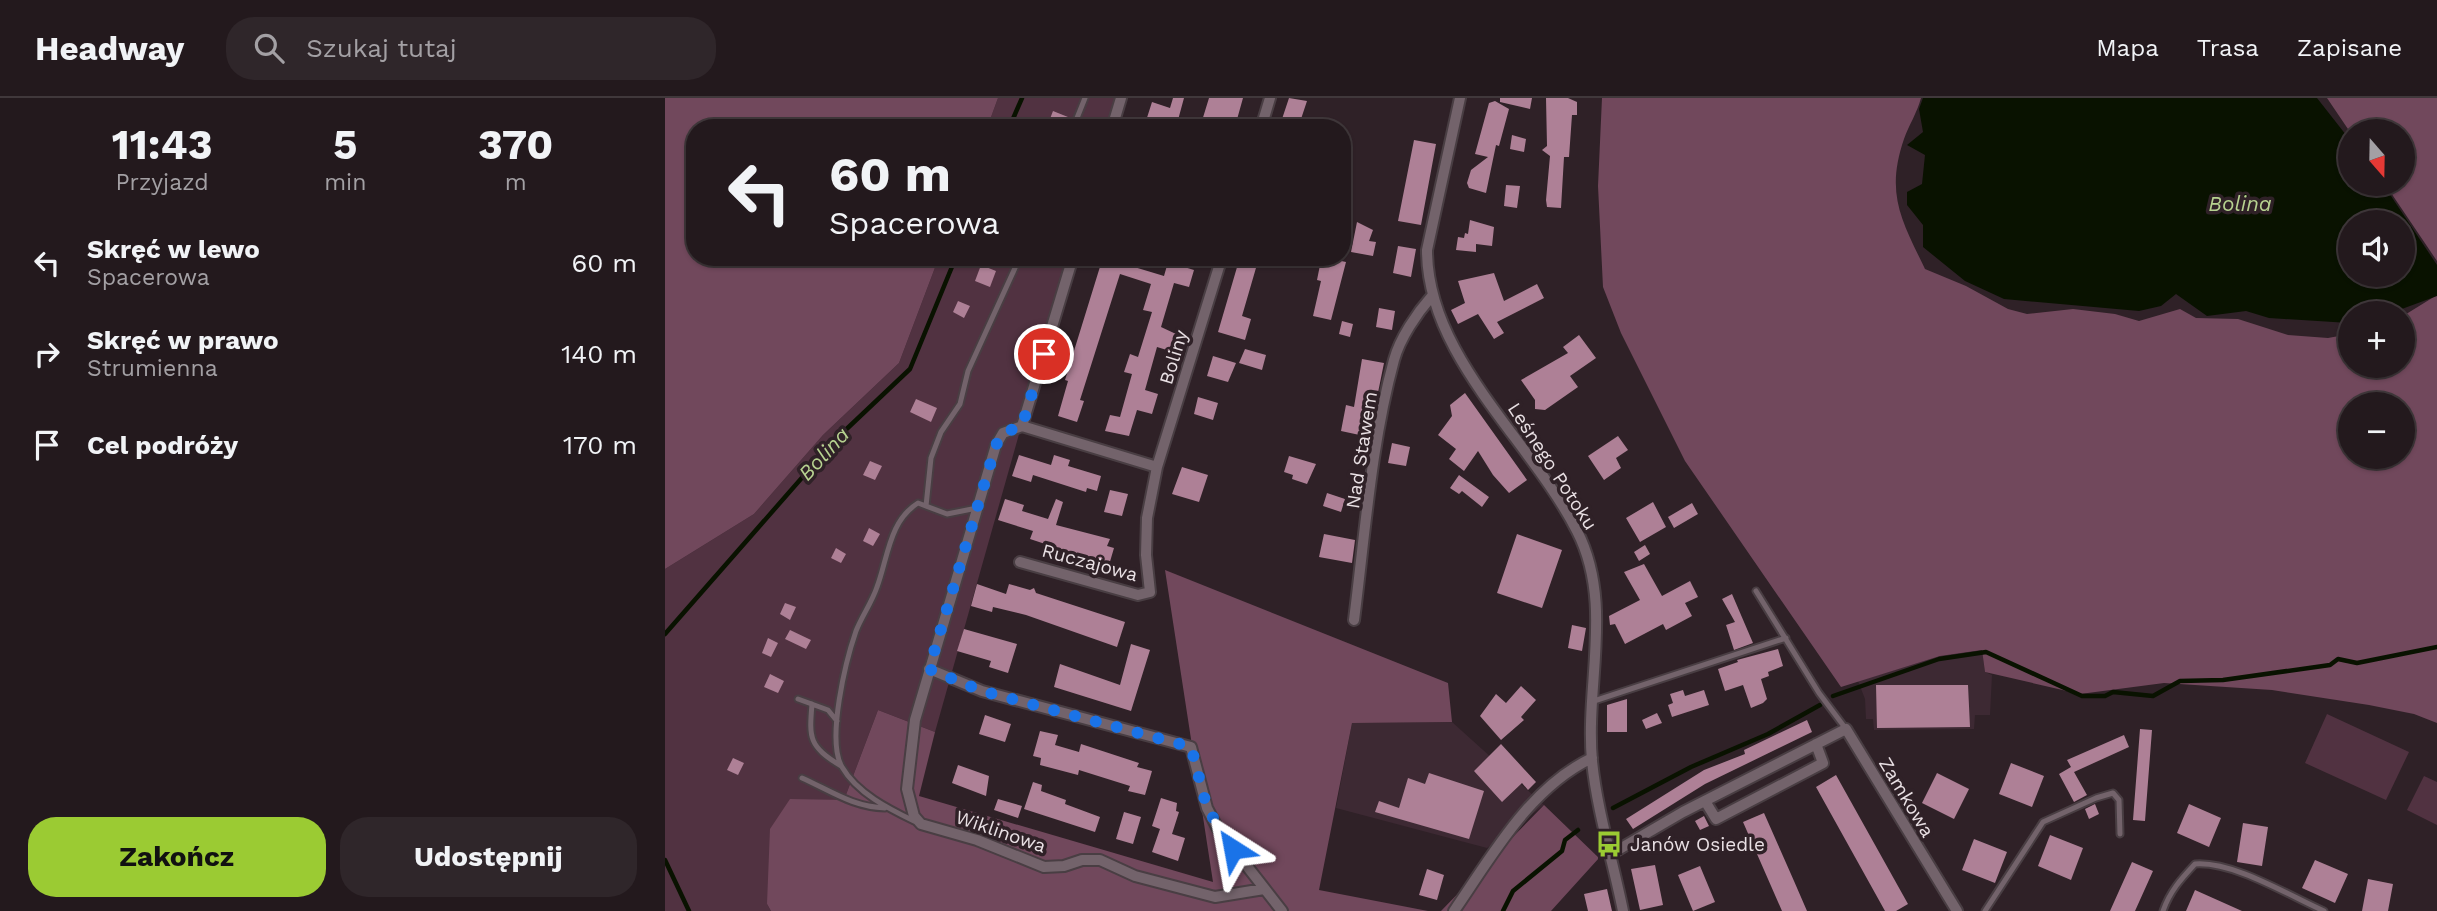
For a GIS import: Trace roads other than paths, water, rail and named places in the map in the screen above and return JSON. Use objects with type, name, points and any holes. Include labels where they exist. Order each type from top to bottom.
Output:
[{"type":"street","points":[[1115,119],[1121,98]]},
{"type":"street","points":[[1264,119],[1270,98]]},
{"type":"street","name":"Leśnego Potoku","points":[[1460,98],[1427,250],[1432,296],[1445,330],[1482,390],[1569,515],[1586,550],[1596,607],[1592,758],[1623,911]]},
{"type":"street","points":[[1022,426],[1070,266]]},
{"type":"street","name":"Boliny","points":[[1150,592],[1146,555],[1147,518],[1157,467],[1218,266]]},
{"type":"street","name":"Nad Stawem","points":[[1354,620],[1374,469],[1395,358],[1420,310],[1432,296]]},
{"type":"street","points":[[921,824],[914,816],[907,789],[915,720],[977,509],[1003,433],[1022,426],[1157,467]]},
{"type":"street","name":"Ruczajowa","points":[[1020,562],[1138,595],[1150,592]]},
{"type":"street","points":[[929,669],[982,691],[1191,747],[1202,792],[1213,818],[1282,911]]},
{"type":"street","points":[[1611,854],[1705,801],[1846,729]]},
{"type":"street","name":"Zamkowa","points":[[1846,729],[1957,911]]},
{"type":"street","points":[[1705,801],[1717,818],[1823,763],[1816,744]]},
{"type":"street","points":[[1454,911],[1521,815],[1571,768],[1592,758]]},
{"type":"street","name":"Wiklinowa","points":[[921,824],[977,839],[1044,867],[1064,866],[1081,860],[1100,860],[1135,876],[1215,897],[1264,889]]},
{"type":"lane","points":[[1076,119],[1084,98]]},
{"type":"lane","points":[[926,506],[931,458],[941,432],[960,404],[968,371],[1016,266]]},
{"type":"lane","points":[[841,766],[836,742],[837,721],[856,632],[876,590],[896,526],[906,511],[918,503],[947,514],[977,509]]},
{"type":"lane","points":[[1756,591],[1846,729]]},
{"type":"lane","points":[[1594,701],[1786,638]]},
{"type":"lane","points":[[798,699],[828,710],[837,721]]},
{"type":"lane","points":[[812,704],[809,732],[813,743],[885,808],[921,824]]},
{"type":"lane","points":[[802,778],[847,802],[885,808]]},
{"type":"lane","points":[[1985,911],[2043,822],[2113,793],[2119,800],[2120,834]]},
{"type":"lane","points":[[2163,911],[2168,897],[2183,876],[2195,864],[2208,863],[2226,867],[2324,911]]},
{"type":"water","name":"Bolina","points":[[1923,98],[2317,98],[2338,125],[2338,196],[2391,196],[2400,210],[2338,210],[2338,287],[2415,287],[2415,232],[2437,265],[2437,296],[2415,304],[2415,301],[2338,301],[2338,322],[2269,318],[2246,311],[2207,316],[2176,294],[2161,306],[2139,311],[2004,299],[1965,281],[1923,247],[1923,225],[1907,205],[1907,192],[1922,184],[1925,155],[1907,145],[1923,132],[1919,109]]},
{"type":"waterway","name":"Bolina","points":[[1013,119],[1022,98]]},
{"type":"waterway","name":"Bolina","points":[[665,634],[835,440],[910,369],[952,266]]},
{"type":"waterway","points":[[1833,696],[1939,659],[1986,652],[2082,696],[2105,696],[2113,692],[2153,696],[2180,681],[2223,680],[2330,665],[2338,659],[2357,663],[2437,647]]},
{"type":"waterway","points":[[1613,808],[1691,767],[1768,734],[1820,705]]},
{"type":"waterway","points":[[1503,911],[1513,891],[1562,851],[1565,840],[1578,830]]},
{"type":"waterway","name":"Bolina","points":[[665,860],[689,911]]},
{"type":"place","name":"Janów Osiedle","points":[[1609,844]]}]
